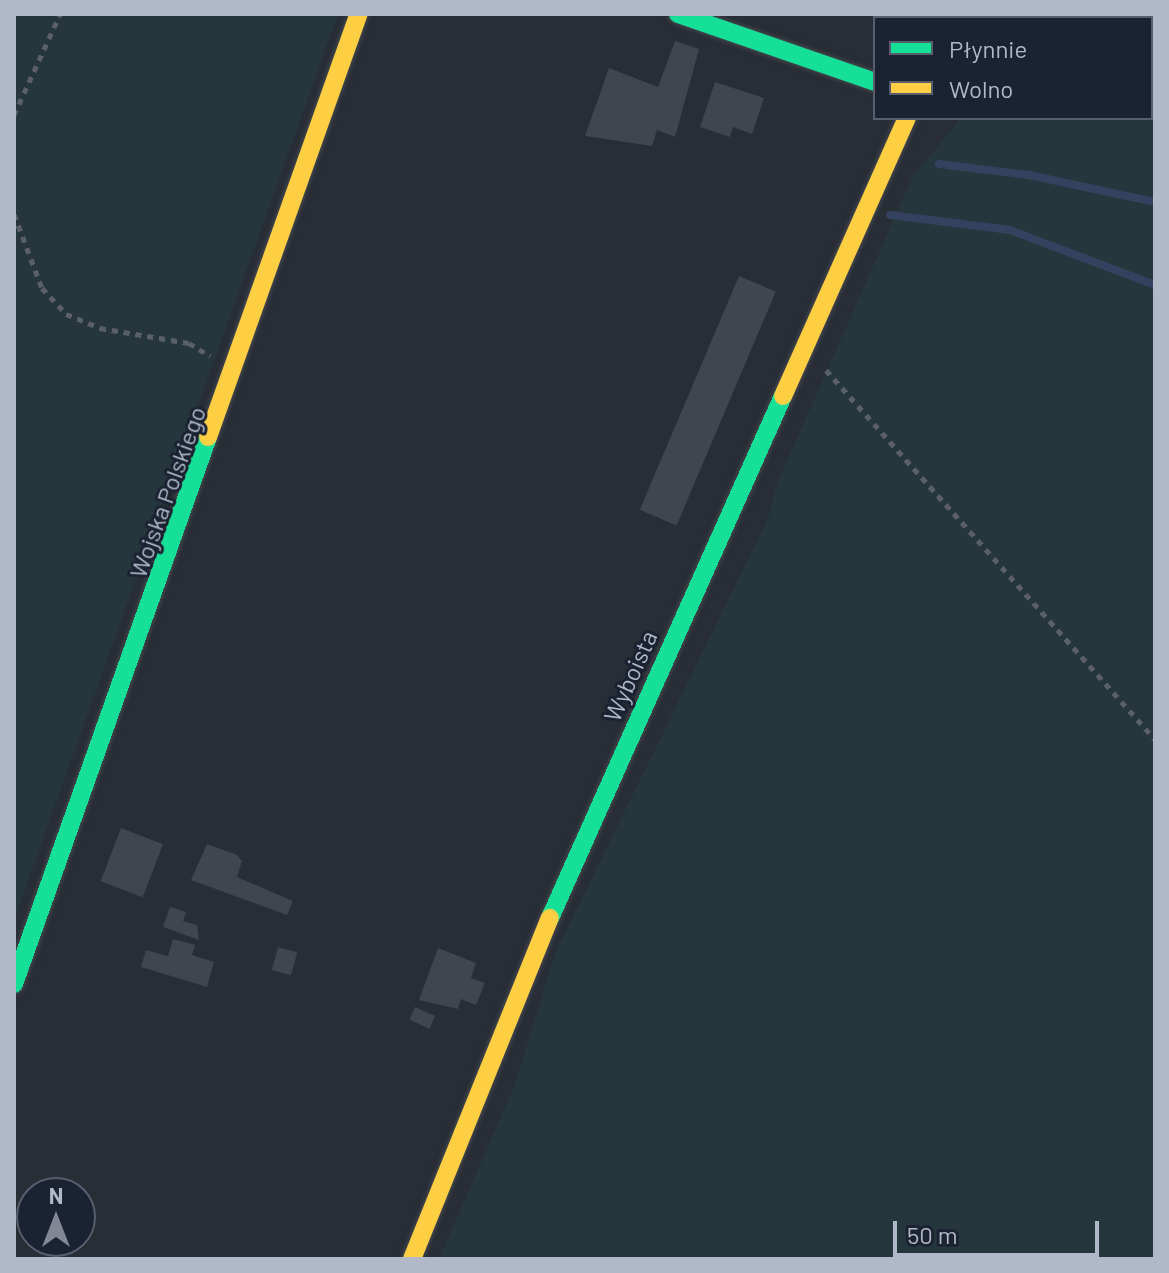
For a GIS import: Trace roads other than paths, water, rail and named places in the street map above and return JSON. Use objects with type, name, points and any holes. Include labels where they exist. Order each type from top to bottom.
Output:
[{"type":"street","name":"Wojska Polskiego","points":[[14,984],[236,372],[359,14]]},
{"type":"street","points":[[678,14],[873,81]]},
{"type":"street","name":"Wyboista","points":[[412,1259],[515,998],[906,120]]},
{"type":"waterway","points":[[939,164],[1029,175],[1155,202]]},
{"type":"waterway","points":[[890,215],[1010,230],[1155,285]]}]
